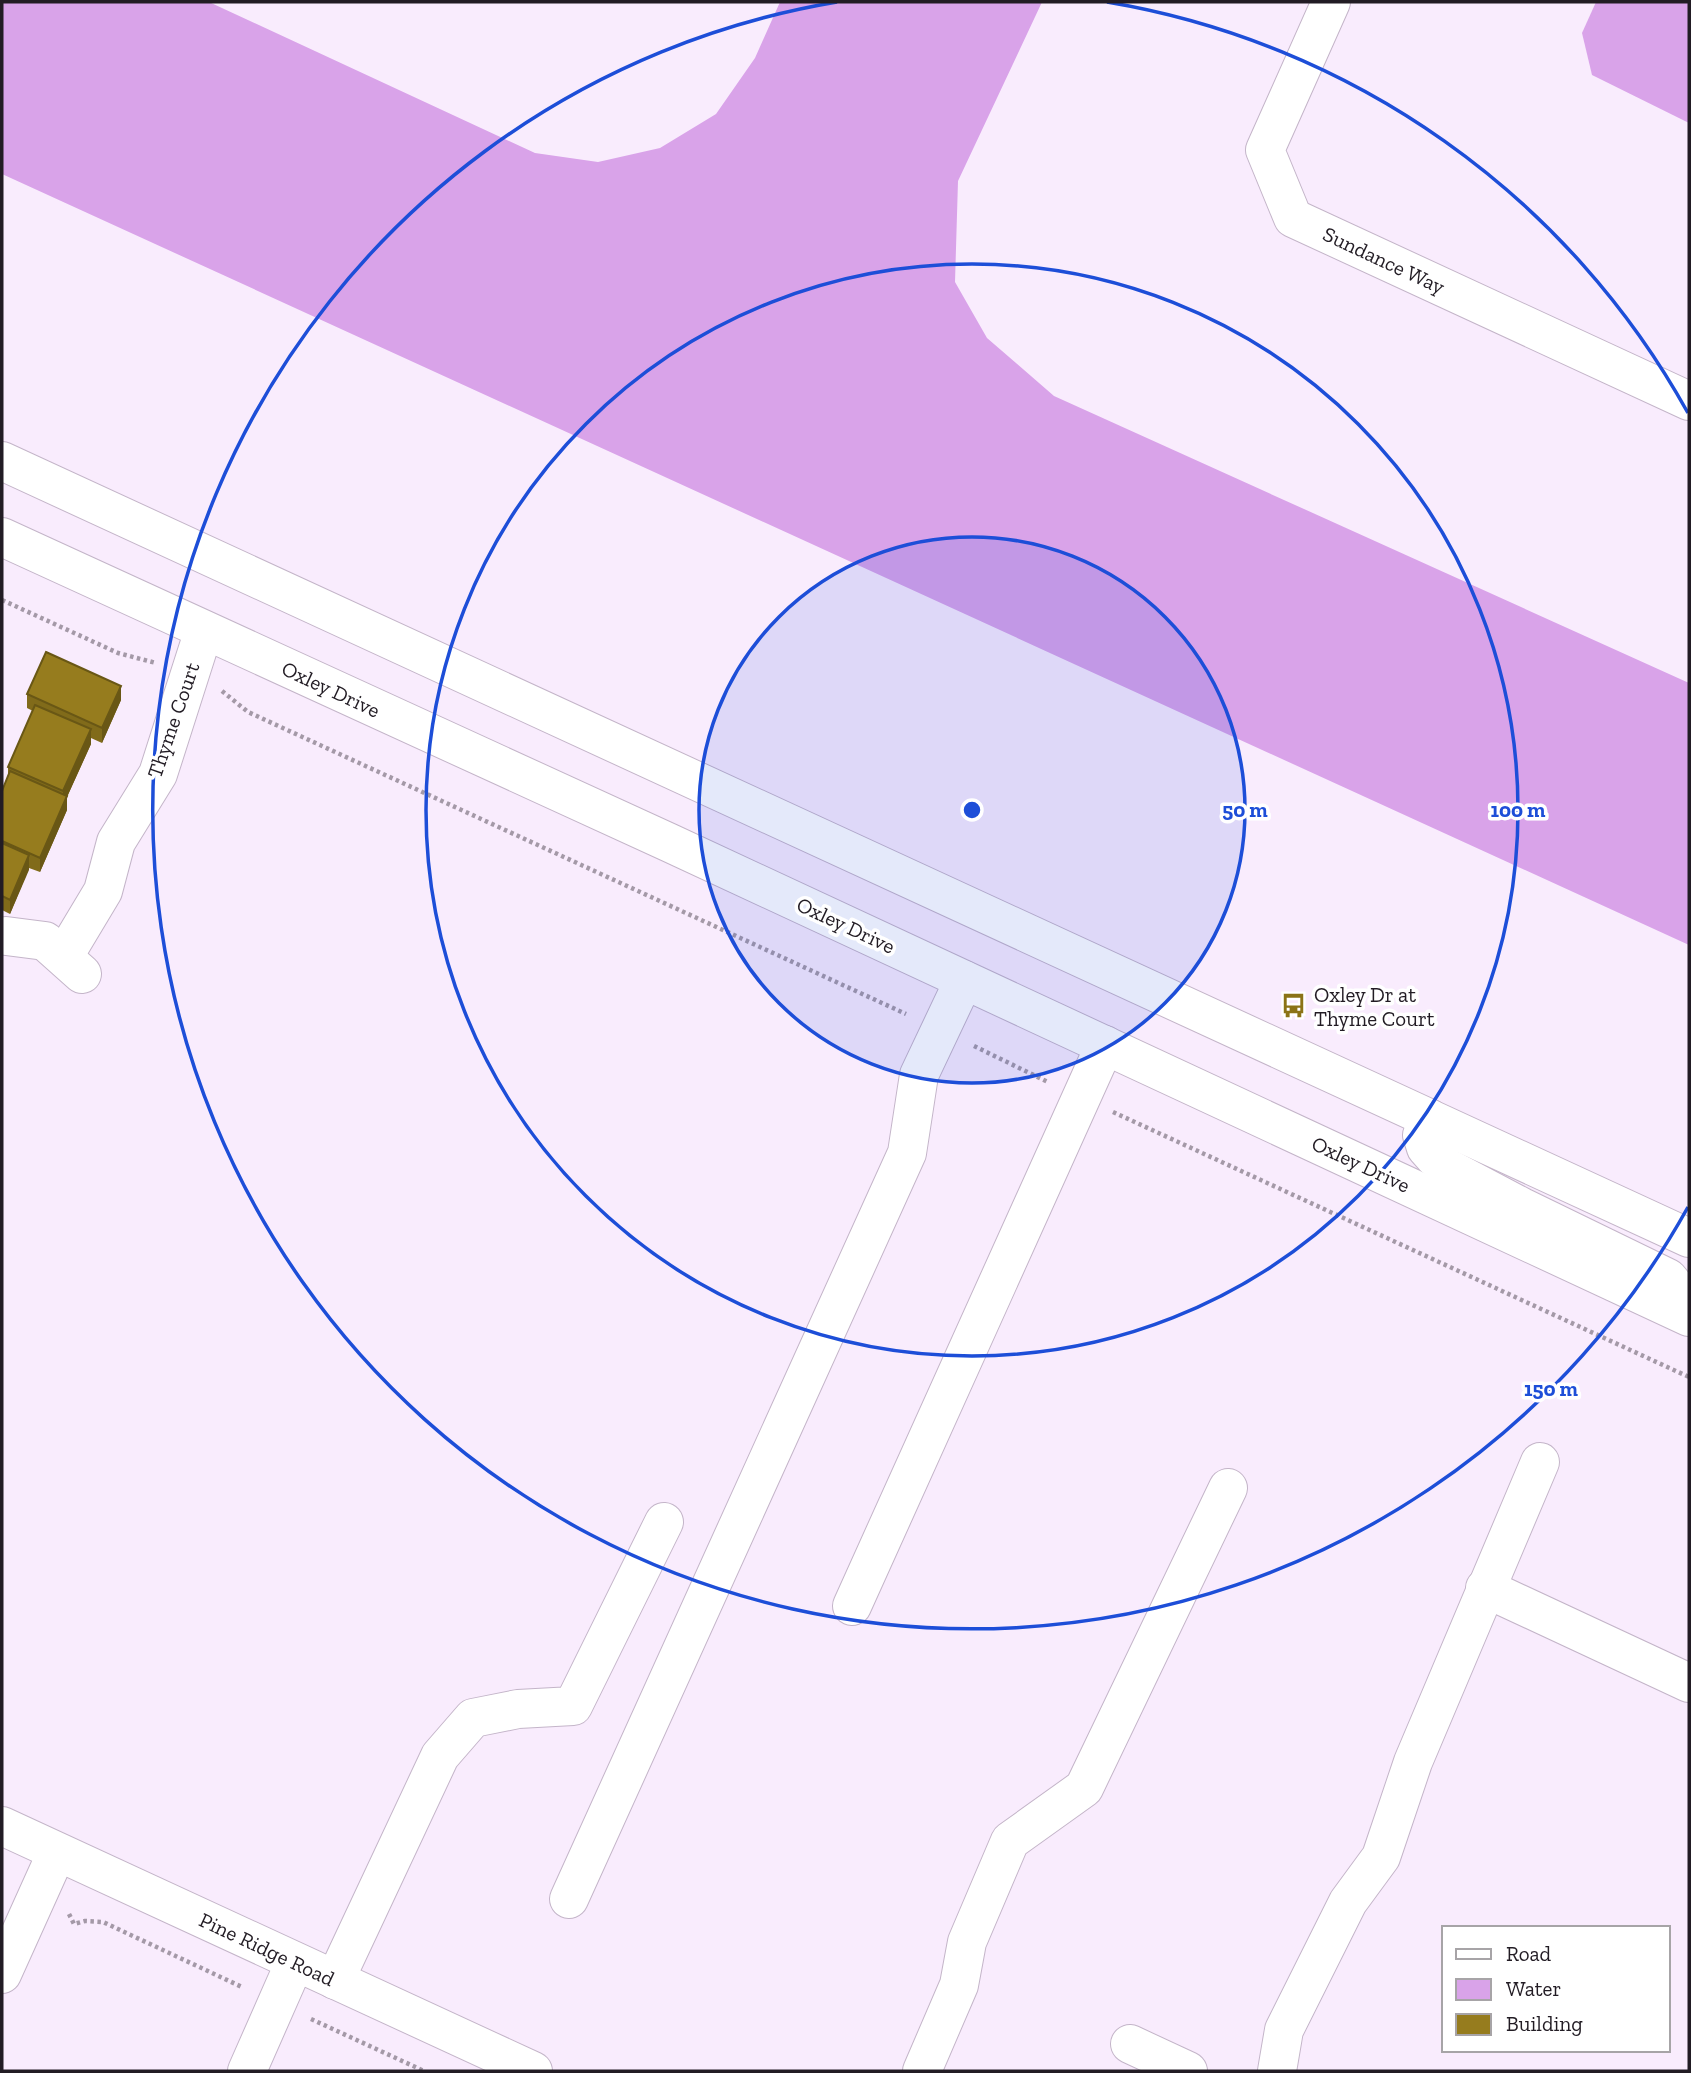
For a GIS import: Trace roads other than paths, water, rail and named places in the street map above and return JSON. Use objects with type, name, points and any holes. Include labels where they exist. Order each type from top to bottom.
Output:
[{"type":"main road","name":"Sundance Way","points":[[1331,2],[1265,150],[1293,218],[1689,401]]},
{"type":"main road","points":[[2,461],[1689,1238]]},
{"type":"main road","name":"Oxley Drive","points":[[2,537],[1689,1317]]},
{"type":"main road","name":"Thyme Court","points":[[6,936],[45,941],[74,965],[103,891],[116,842],[158,774],[204,630]]},
{"type":"main road","points":[[569,1899],[907,1153],[919,1075],[964,980]]},
{"type":"main road","points":[[852,1606],[1105,1045]]},
{"type":"main road","points":[[1429,1118],[1422,1135],[1426,1147],[1448,1168],[1668,1278],[1689,1303]]},
{"type":"main road","points":[[1277,2071],[1284,2030],[1348,1902],[1381,1857],[1413,1762],[1540,1462]]},
{"type":"main road","points":[[922,2071],[959,1985],[967,1941],[1010,1841],[1084,1788],[1228,1488]]},
{"type":"main road","points":[[335,1980],[439,1756],[473,1718],[518,1709],[573,1706],[664,1522]]},
{"type":"main road","points":[[1485,1588],[1689,1683]]},
{"type":"main road","name":"Pine Ridge Road","points":[[4,1835],[57,1852],[533,2071]]},
{"type":"main road","points":[[2,1974],[57,1852]]},
{"type":"main road","points":[[247,2071],[295,1962]]},
{"type":"main road","points":[[1130,2044],[1188,2071]]},
{"type":"water","points":[[2,2],[209,2],[535,153],[598,162],[660,148],[716,114],[755,58],[780,2],[1042,2],[958,181],[955,282],[987,338],[1054,396],[1689,683],[1689,945],[2,174]]},
{"type":"water","points":[[1596,2],[1689,2],[1689,123],[1592,75],[1582,33]]},
{"type":"place","name":"Oxley Dr at Thyme Court","points":[[1294,1006]]}]
